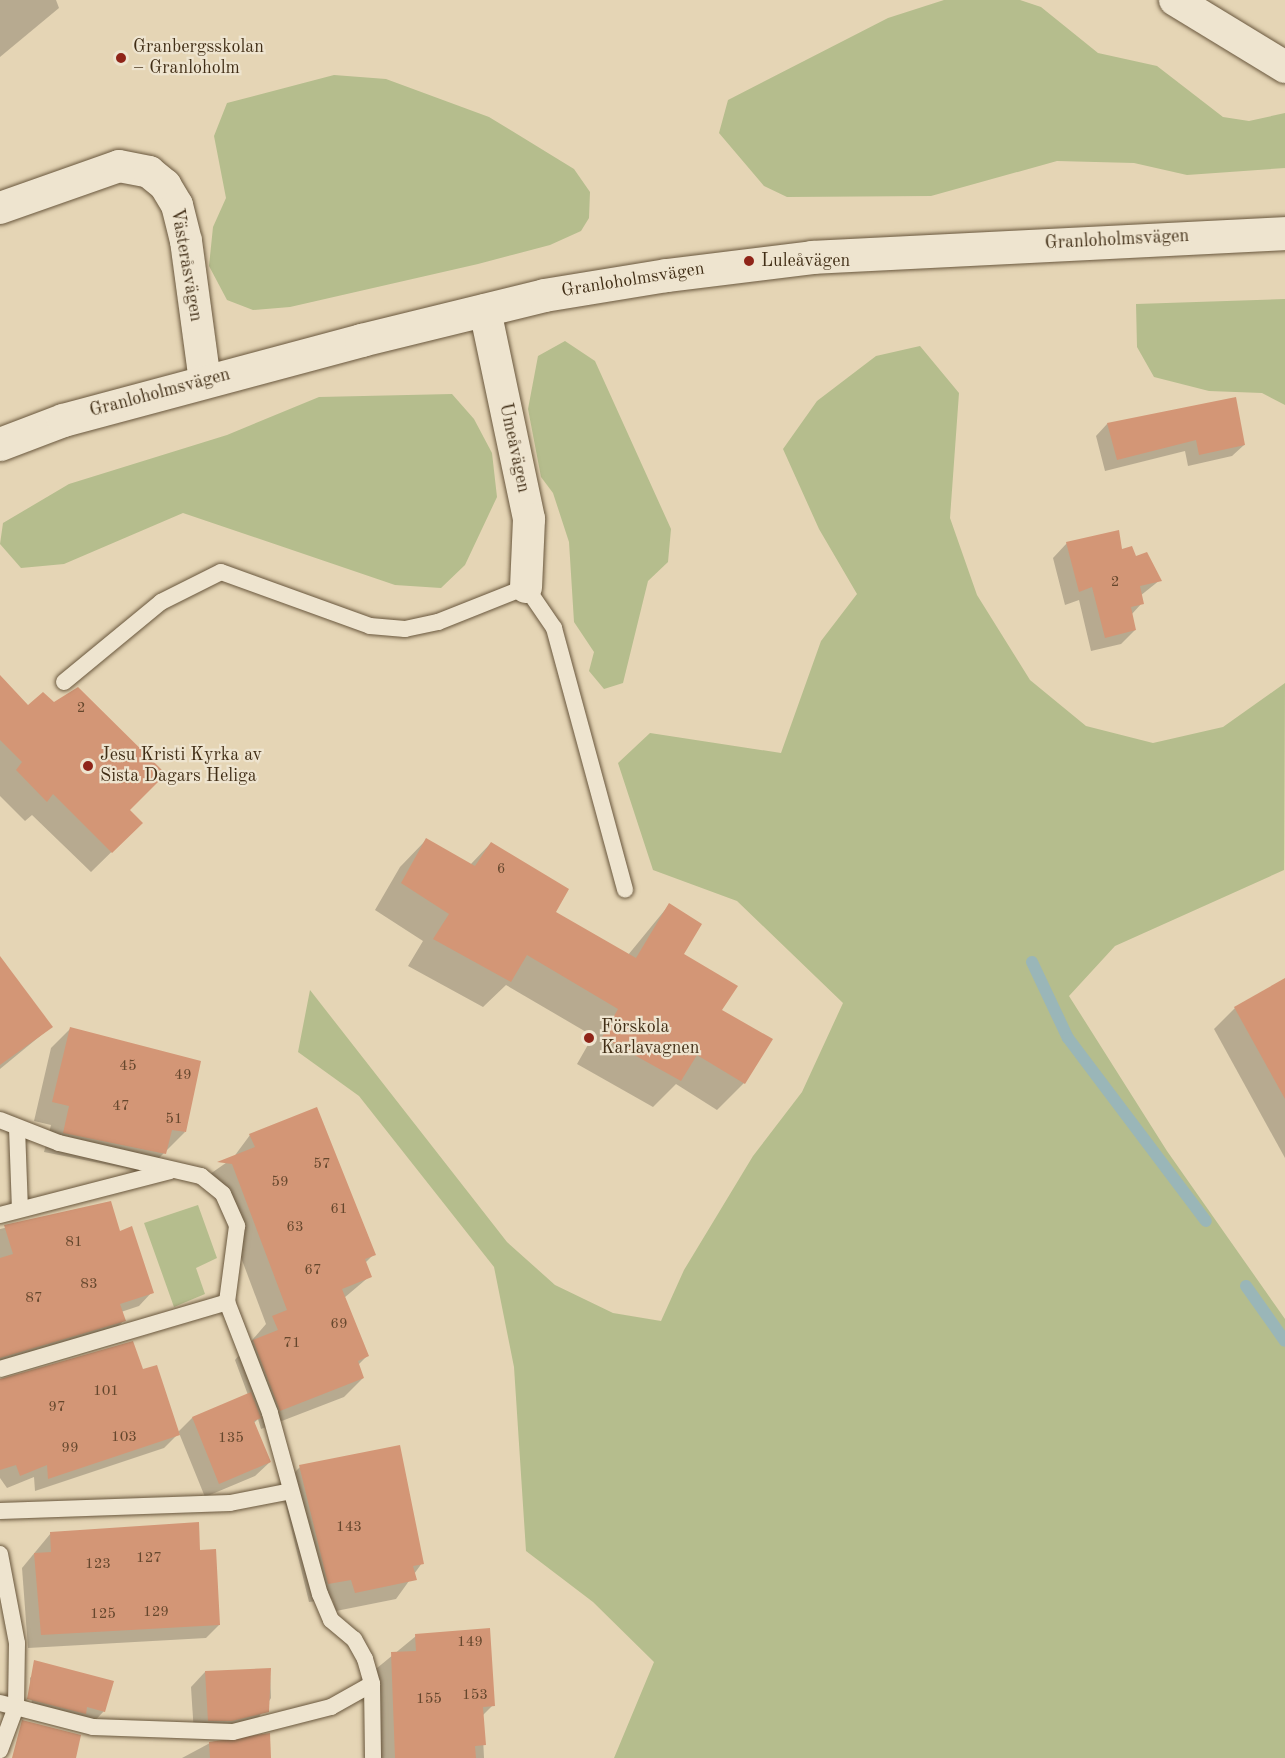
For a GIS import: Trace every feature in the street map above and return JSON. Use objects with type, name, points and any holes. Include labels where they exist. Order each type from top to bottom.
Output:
[{"type":"street","points":[[1175,0],[1285,68]]},
{"type":"street","name":"Västeråsvägen","points":[[0,208],[119,166],[149,172],[165,185],[177,206],[186,241],[206,381]]},
{"type":"street","name":"Granloholmsvägen","points":[[0,444],[63,420],[485,310],[749,261],[1285,232]]},
{"type":"street","name":"Umeåvägen","points":[[485,310],[529,519],[526,587]]},
{"type":"lane","points":[[64,682],[161,602],[221,572],[370,626],[405,628],[438,622],[526,587],[554,628],[625,890]]},
{"type":"lane","points":[[0,1120],[17,1128],[201,1176],[223,1194],[237,1226],[227,1302],[270,1413],[320,1594],[331,1620],[354,1639],[372,1684],[373,1758]]},
{"type":"lane","points":[[17,1128],[20,1208]]},
{"type":"lane","points":[[0,1215],[176,1169]]},
{"type":"lane","points":[[0,1369],[227,1302]]},
{"type":"lane","points":[[0,1511],[230,1503],[291,1491]]},
{"type":"lane","points":[[0,1554],[17,1643],[0,1750]]},
{"type":"lane","points":[[8,1705],[93,1727],[233,1732],[331,1707],[372,1684]]},
{"type":"green space","points":[[944,0],[1020,0],[1041,7],[1098,53],[1157,66],[1223,117],[1249,121],[1285,113],[1285,168],[1187,175],[1134,163],[1057,161],[931,196],[787,197],[764,186],[719,133],[728,100],[888,18]]},
{"type":"green space","points":[[334,75],[386,79],[489,117],[574,169],[590,192],[589,218],[581,231],[550,245],[290,307],[253,310],[227,300],[209,266],[213,227],[226,198],[214,136],[227,103]]},
{"type":"green space","points":[[1285,299],[1285,405],[1262,393],[1209,391],[1154,377],[1137,347],[1136,304]]},
{"type":"green space","points":[[565,341],[595,361],[671,529],[668,562],[648,581],[623,683],[604,689],[589,671],[594,652],[574,622],[569,542],[553,493],[541,477],[528,409],[538,356]]},
{"type":"green space","points":[[920,346],[959,393],[950,518],[977,595],[1030,680],[1086,726],[1153,743],[1223,727],[1285,683],[1284,870],[1115,946],[1069,996],[1167,1151],[1285,1319],[1285,1758],[614,1758],[654,1662],[593,1602],[526,1551],[514,1367],[494,1267],[359,1096],[298,1052],[310,990],[507,1242],[555,1285],[613,1313],[661,1321],[684,1270],[753,1156],[802,1092],[843,1003],[737,901],[653,870],[618,763],[650,733],[781,753],[821,641],[857,594],[819,529],[783,449],[817,401],[876,356]]},
{"type":"green space","points":[[452,394],[474,419],[492,453],[497,497],[465,565],[441,588],[395,585],[183,513],[64,564],[21,568],[0,544],[3,523],[69,484],[227,435],[319,397]]},
{"type":"green space","points":[[198,1205],[217,1258],[196,1268],[205,1294],[174,1307],[144,1223]]},
{"type":"building","points":[[1236,397],[1245,445],[1199,455],[1196,440],[1117,460],[1107,423]]},
{"type":"building","points":[[1119,530],[1122,549],[1132,546],[1136,556],[1147,552],[1162,581],[1140,586],[1144,604],[1131,607],[1136,630],[1105,638],[1092,587],[1079,592],[1066,542]]},
{"type":"building","name":"Jesu Kristi Kyrka av Sista Dagars Heliga","points":[[0,675],[28,705],[43,692],[54,702],[78,687],[166,774],[130,810],[143,823],[112,853],[53,794],[47,802],[16,770],[22,762],[0,740]]},
{"type":"building","points":[[426,838],[475,866],[491,842],[569,889],[556,912],[636,958],[669,903],[702,924],[684,954],[738,986],[722,1010],[773,1039],[745,1084],[697,1055],[681,1081],[602,1037],[618,1009],[527,955],[511,982],[433,939],[449,914],[401,883]]},
{"type":"building","points":[[0,956],[53,1027],[0,1065]]},
{"type":"building","points":[[1285,978],[1285,1099],[1234,1007]]},
{"type":"building","points":[[70,1027],[201,1061],[186,1132],[172,1130],[166,1154],[63,1133],[69,1106],[52,1102]]},
{"type":"building","points":[[317,1107],[376,1255],[365,1259],[372,1277],[342,1289],[369,1356],[358,1361],[364,1378],[280,1411],[253,1340],[278,1330],[272,1316],[287,1310],[232,1164],[217,1162],[255,1147],[249,1134]]},
{"type":"building","points":[[111,1201],[120,1231],[132,1226],[154,1293],[120,1304],[126,1321],[0,1358],[0,1258],[13,1254],[4,1225]]},
{"type":"building","points":[[133,1341],[143,1369],[157,1365],[180,1435],[48,1479],[47,1465],[20,1476],[16,1465],[0,1470],[0,1379]]},
{"type":"building","points":[[251,1392],[261,1418],[254,1421],[271,1462],[219,1484],[192,1417]]},
{"type":"building","points":[[400,1445],[424,1564],[413,1566],[417,1580],[355,1593],[351,1580],[328,1584],[299,1465]]},
{"type":"building","points":[[199,1522],[200,1550],[216,1549],[220,1625],[41,1635],[34,1553],[51,1552],[50,1532]]},
{"type":"building","points":[[490,1628],[495,1706],[483,1707],[486,1745],[475,1746],[476,1758],[395,1758],[391,1652],[416,1651],[415,1634]]},
{"type":"building","points":[[34,1660],[114,1681],[105,1712],[87,1707],[86,1714],[27,1699]]},
{"type":"building","points":[[271,1668],[269,1712],[232,1721],[208,1721],[205,1671]]},
{"type":"building","points":[[22,1720],[81,1735],[76,1758],[12,1758]]},
{"type":"building","points":[[270,1733],[271,1758],[210,1758],[209,1742]]},
{"type":"waterway","points":[[1032,962],[1068,1038],[1206,1221]]},
{"type":"waterway","points":[[1246,1286],[1285,1341]]},
{"type":"place","name":"Granbergsskolan – Granloholm","points":[[121,58]]},
{"type":"place","name":"Luleåvägen","points":[[749,261]]},
{"type":"place","name":"Jesu Kristi Kyrka av Sista Dagars Heliga","points":[[88,766]]},
{"type":"place","name":"Förskola Karlavagnen","points":[[589,1038]]}]
